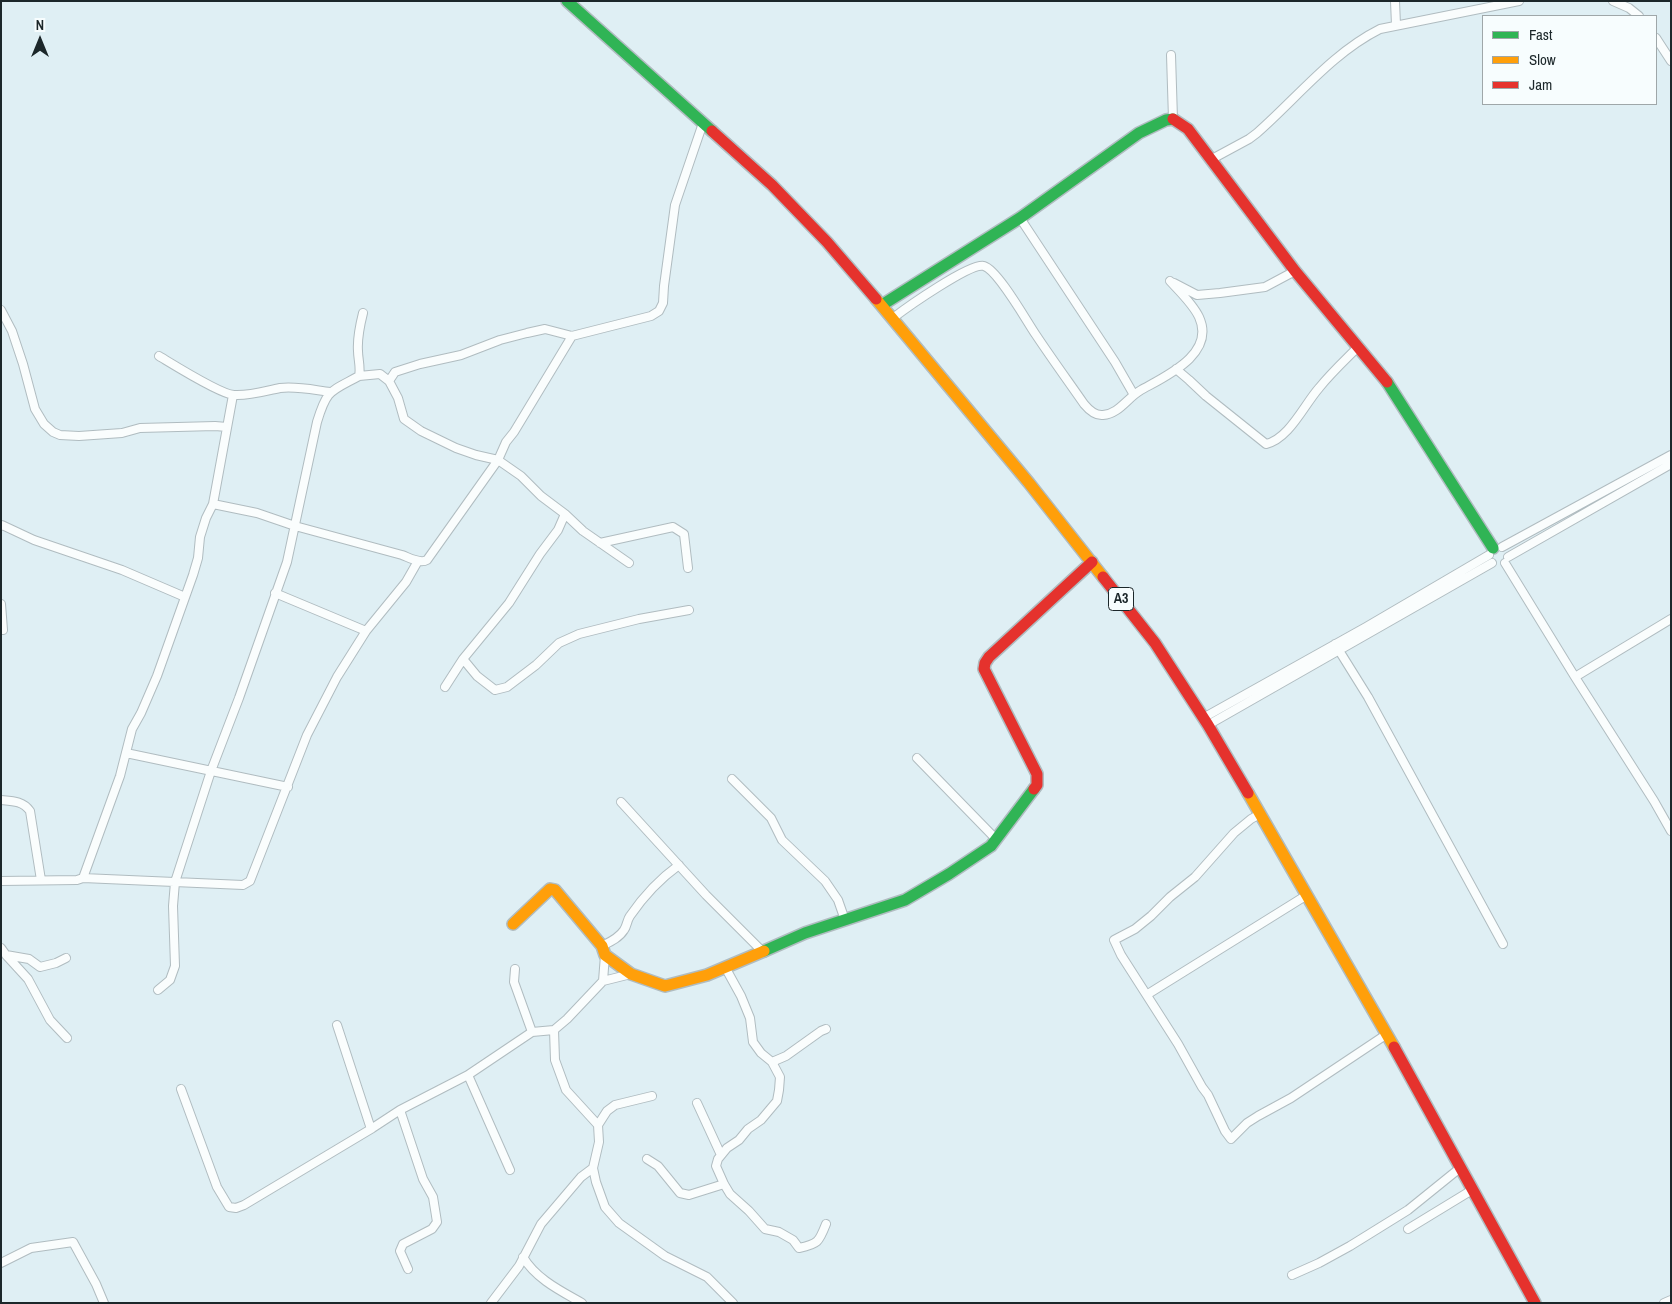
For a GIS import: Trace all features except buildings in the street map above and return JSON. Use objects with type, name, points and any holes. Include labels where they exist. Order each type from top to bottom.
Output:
[{"type":"main road","name":"A3","points":[[567,1],[772,185],[827,242],[893,318],[1092,562],[1155,643],[1206,722],[1307,895],[1536,1303]]},
{"type":"main road","points":[[882,305],[1020,218],[1139,133],[1166,120],[1173,119],[1188,129],[1295,271],[1388,384],[1494,550]]},
{"type":"main road","points":[[513,924],[550,889],[555,890],[603,951],[631,974],[665,986],[707,975],[806,933],[905,900],[949,874],[990,846],[1014,817],[1037,784],[1037,774],[984,669],[985,663],[989,657],[1092,562]]},
{"type":"street","points":[[1395,1],[1396,25]]},
{"type":"street","points":[[1212,159],[1248,140],[1257,133],[1361,38],[1380,29],[1396,25],[1518,1]]},
{"type":"street","points":[[1612,1],[1629,8],[1638,15]]},
{"type":"street","points":[[1657,40],[1671,61]]},
{"type":"street","points":[[1171,56],[1173,119]]},
{"type":"street","points":[[388,381],[395,372],[461,355],[500,340],[545,329],[572,336],[651,316],[659,311],[664,303],[664,286],[675,205],[703,123]]},
{"type":"street","points":[[1020,218],[1134,394]]},
{"type":"street","points":[[893,318],[959,274],[976,266],[985,266],[991,270],[1010,294],[1036,336],[1089,409],[1096,415],[1110,414],[1116,412],[1134,394],[1176,370],[1200,346],[1202,323],[1199,315],[1170,281],[1197,295],[1265,287],[1295,271]]},
{"type":"street","points":[[1,310],[12,332],[35,409],[44,424],[53,432],[60,435],[79,436],[122,433],[140,428],[227,427]]},
{"type":"street","points":[[359,376],[359,327],[363,313]]},
{"type":"street","points":[[213,504],[257,512],[295,526],[424,562],[498,460],[506,442],[514,432],[572,336]]},
{"type":"street","points":[[1176,370],[1266,444],[1274,442],[1300,415],[1317,390],[1357,348]]},
{"type":"street","points":[[159,356],[220,390],[233,395],[263,393],[281,388],[298,387],[330,392]]},
{"type":"street","points":[[158,990],[170,980],[175,966],[173,906],[175,882],[211,771],[287,562],[317,422],[323,402],[330,392],[359,376],[380,374],[388,381],[398,398],[404,419],[408,423],[456,448],[498,460],[521,476],[552,506],[600,544],[629,563]]},
{"type":"street","points":[[82,878],[120,776],[132,729],[141,713],[156,676],[198,558],[200,538],[206,518],[213,504],[233,395]]},
{"type":"street","points":[[1206,722],[1336,647],[1494,550],[1671,455]]},
{"type":"street","points":[[1494,550],[1489,560],[1492,564],[1498,566],[1671,464]]},
{"type":"street","points":[[445,687],[463,659],[510,603],[540,554],[558,530],[564,514]]},
{"type":"street","points":[[1,526],[34,540],[122,570],[184,597]]},
{"type":"street","points":[[600,544],[673,527],[684,534],[688,568]]},
{"type":"street","points":[[1494,550],[1507,551],[1506,560],[1575,677],[1671,831]]},
{"type":"street","points":[[1,881],[77,880],[82,878],[243,885],[250,881],[307,735],[338,677],[366,631],[406,582],[418,561]]},
{"type":"street","points":[[1336,647],[1492,564]]},
{"type":"street","points":[[275,594],[366,631]]},
{"type":"street","points":[[1,604],[1,630]]},
{"type":"street","points":[[463,659],[477,676],[495,690],[507,687],[536,665],[559,643],[579,634],[639,619],[689,610]]},
{"type":"street","points":[[1575,677],[1671,619]]},
{"type":"street","points":[[1336,647],[1368,697],[1503,944]]},
{"type":"street","points":[[126,754],[288,787]]},
{"type":"street","points":[[917,758],[992,836],[997,838]]},
{"type":"street","points":[[732,779],[770,818],[782,840],[826,881],[838,900],[845,920]]},
{"type":"street","points":[[1,800],[17,801],[26,806],[30,811],[41,880]]},
{"type":"street","points":[[621,802],[706,895],[762,951]]},
{"type":"street","points":[[1260,814],[1234,833],[1195,877],[1151,916],[1135,929],[1114,940],[1121,955],[1148,994],[1208,1095],[1225,1131],[1231,1139],[1247,1123],[1292,1098],[1386,1034]]},
{"type":"street","points":[[603,981],[603,951],[624,930],[628,918],[638,906],[668,873],[680,865]]},
{"type":"street","points":[[1148,994],[1307,895]]},
{"type":"street","points":[[4,951],[29,959],[40,966]]},
{"type":"street","points":[[4,951],[28,979],[50,1020],[67,1038]]},
{"type":"street","points":[[28,979],[40,966],[56,963],[66,958]]},
{"type":"street","points":[[725,967],[741,996],[750,1018],[754,1042],[761,1053],[772,1062],[780,1077],[777,1101],[761,1120],[727,1148],[716,1166],[730,1194],[765,1229],[779,1232],[793,1240],[799,1248],[812,1245],[820,1240],[826,1224]]},
{"type":"street","points":[[515,969],[514,982],[532,1032]]},
{"type":"street","points":[[181,1089],[217,1187],[229,1207],[236,1208],[244,1205],[400,1110],[468,1075],[532,1032],[554,1030],[603,981],[631,974]]},
{"type":"street","points":[[336,1025],[371,1129]]},
{"type":"street","points":[[772,1062],[786,1056],[826,1029]]},
{"type":"street","points":[[554,1030],[555,1060],[566,1090],[598,1125]]},
{"type":"street","points":[[468,1075],[510,1170]]},
{"type":"street","points":[[652,1096],[615,1105],[607,1111],[598,1125],[599,1142],[592,1168],[605,1207],[619,1223],[665,1256],[707,1277],[733,1303]]},
{"type":"street","points":[[697,1103],[721,1155]]},
{"type":"street","points":[[400,1110],[423,1179],[433,1197],[437,1222],[432,1229],[403,1244],[400,1251],[408,1269]]},
{"type":"street","points":[[647,1159],[658,1166],[680,1193],[689,1195],[724,1184]]},
{"type":"street","points":[[491,1303],[523,1258],[541,1224],[580,1177],[592,1168]]},
{"type":"street","points":[[1292,1275],[1350,1246],[1408,1210],[1460,1168]]},
{"type":"street","points":[[1408,1229],[1472,1190]]},
{"type":"street","points":[[1,1262],[31,1248],[73,1242],[93,1277],[104,1303]]},
{"type":"street","points":[[523,1258],[530,1269],[579,1302]]},
{"type":"street","points":[[1664,1303],[1671,1300]]},
{"type":"traffic: fast","points":[[567,1],[712,131]]},
{"type":"traffic: fast","points":[[882,305],[1020,218],[1139,133],[1166,120],[1173,119]]},
{"type":"traffic: fast","points":[[1387,382],[1493,548]]},
{"type":"traffic: fast","points":[[764,951],[805,933],[905,900],[949,874],[991,846],[1034,789]]},
{"type":"traffic: slow","points":[[876,299],[1029,483],[1103,577]]},
{"type":"traffic: slow","points":[[1248,793],[1394,1047]]},
{"type":"traffic: slow","points":[[513,924],[550,889],[555,890],[602,946],[605,955],[631,974],[665,986],[707,975],[764,951]]},
{"type":"traffic: jam","points":[[1173,119],[1188,129],[1295,271],[1387,382]]},
{"type":"traffic: jam","points":[[712,131],[772,185],[827,242],[876,299]]},
{"type":"traffic: jam","points":[[1034,789],[1037,785],[1037,774],[984,669],[985,663],[989,657],[1092,562]]},
{"type":"traffic: jam","points":[[1103,577],[1155,643],[1208,725],[1248,793]]},
{"type":"traffic: jam","points":[[1394,1047],[1535,1303]]}]
